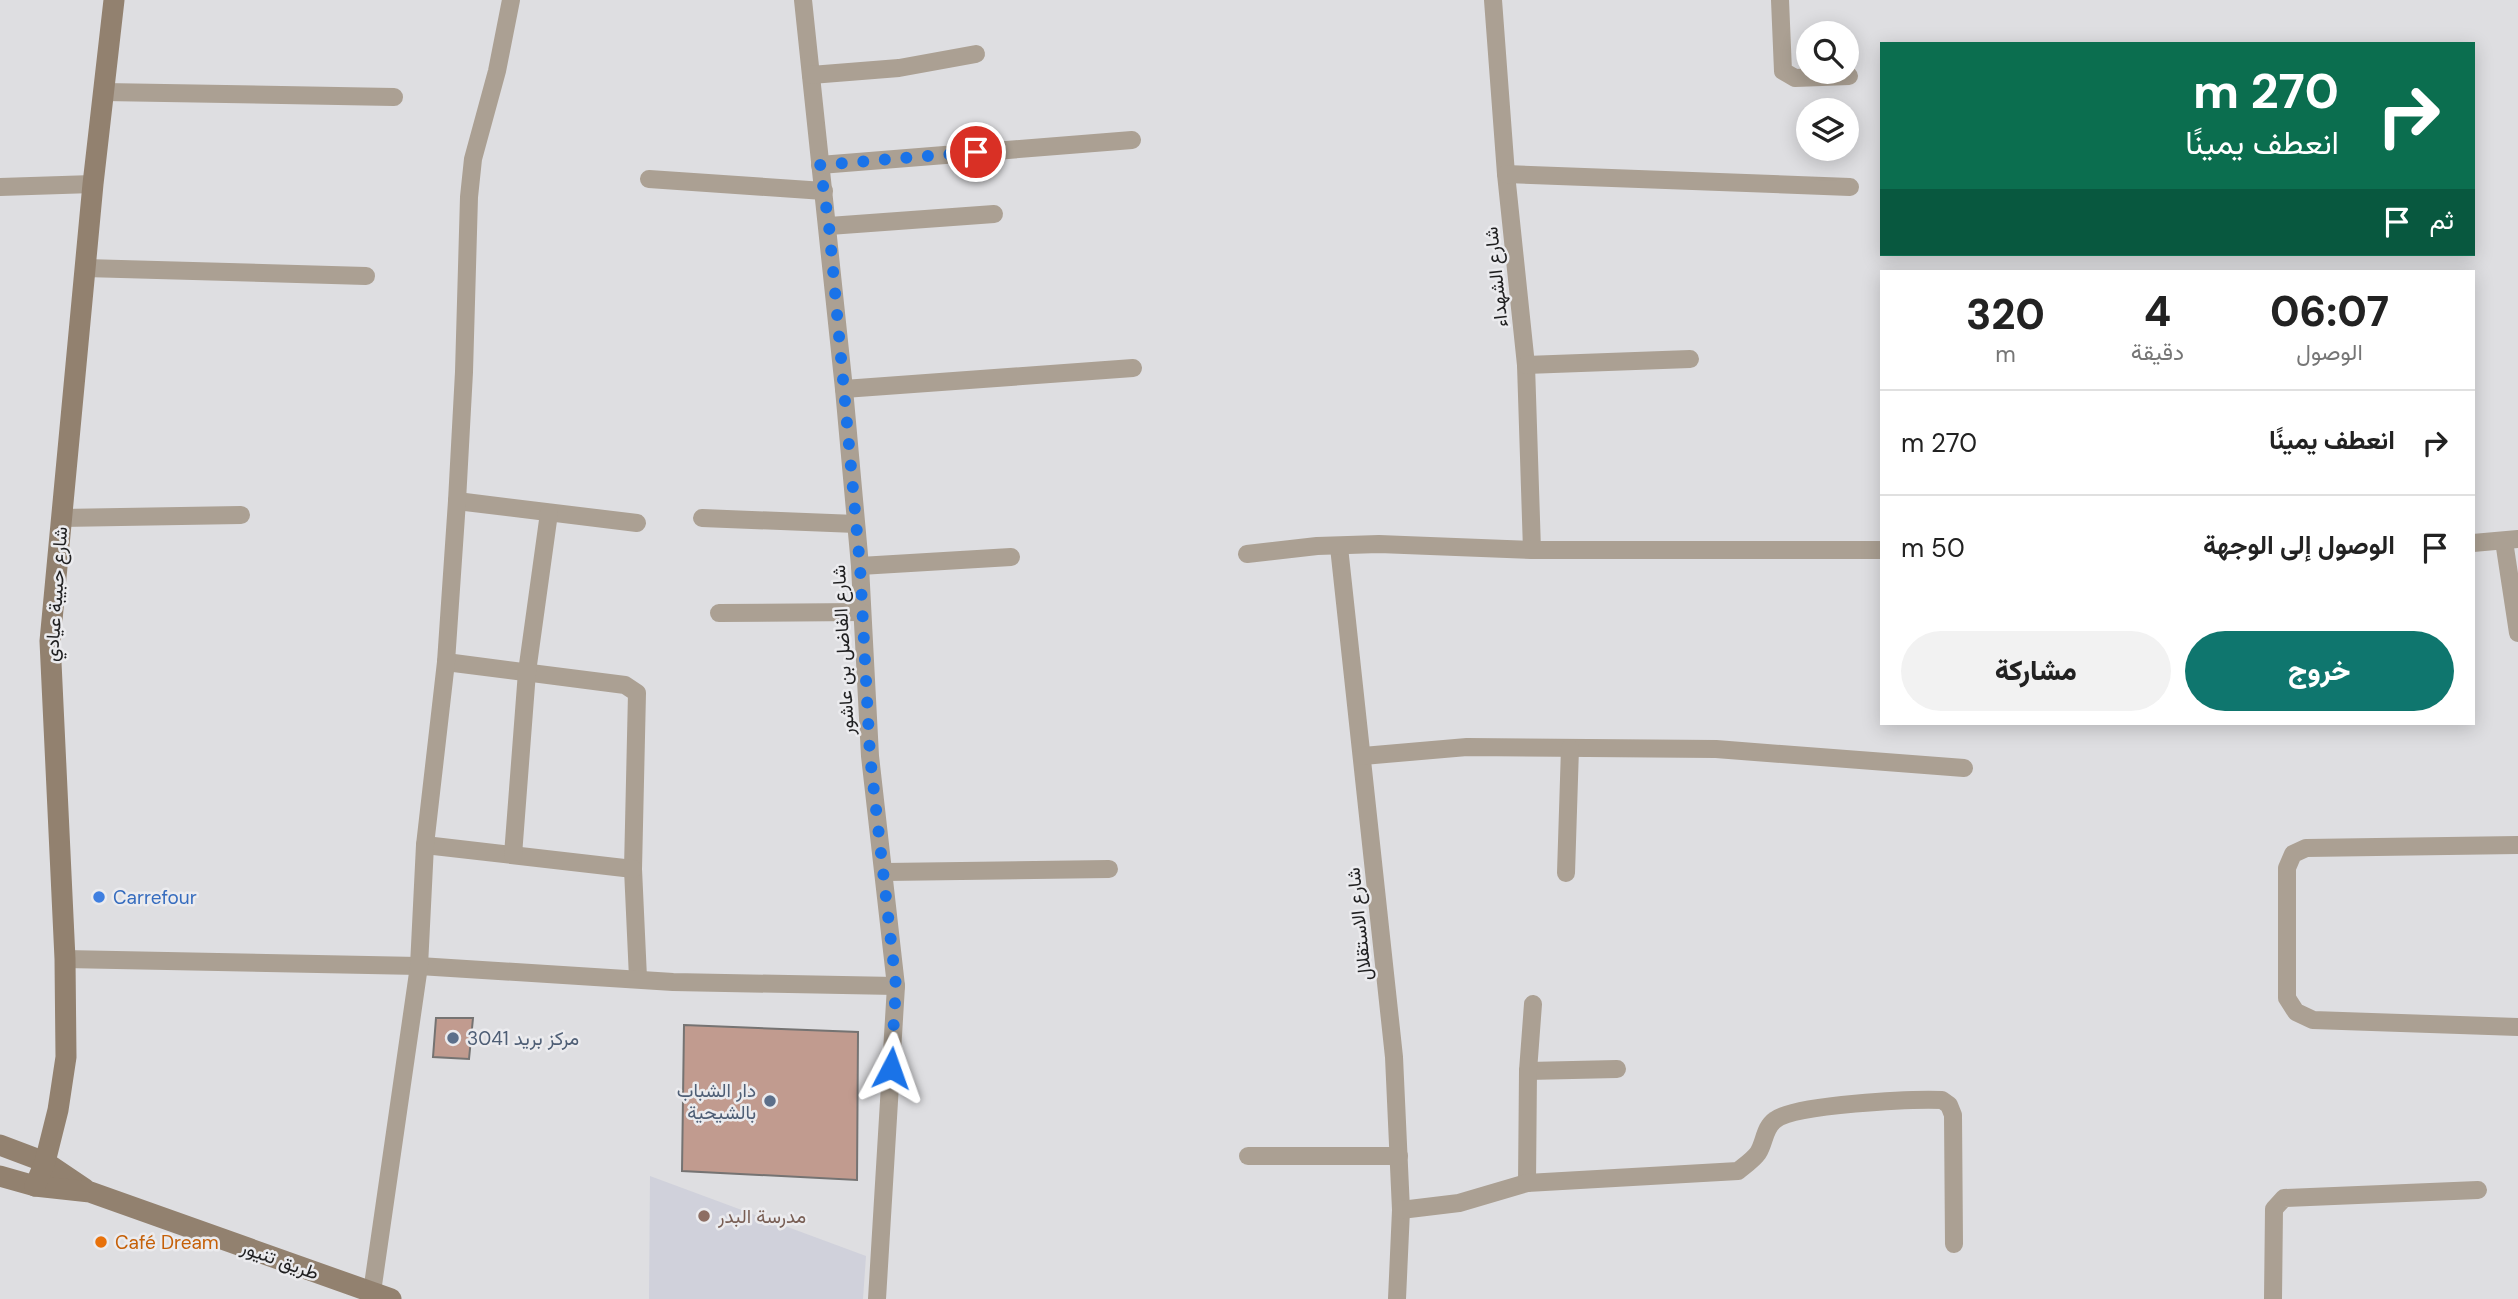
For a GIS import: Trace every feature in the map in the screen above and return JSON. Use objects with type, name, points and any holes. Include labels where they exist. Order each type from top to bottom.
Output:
[{"type":"street","name":"شارع حبيبة عيادي","points":[[35,1186],[45,1162],[58,1110],[66,1057],[65,960],[50,641],[93,184],[114,0]]},
{"type":"street","points":[[381,1296],[419,966],[425,845],[446,662],[464,372],[468,197],[473,159],[497,71],[511,0]]},
{"type":"street","name":"شارع الفاضل بن عاشور","points":[[803,0],[829,226],[860,566],[870,756],[896,986],[877,1299]]},
{"type":"street","name":"شارع الشهداء","points":[[1493,0],[1506,174],[1526,365],[1532,550]]},
{"type":"street","points":[[1780,0],[1783,71],[1796,78]]},
{"type":"street","points":[[811,75],[900,68],[976,54]]},
{"type":"street","points":[[104,92],[394,97]]},
{"type":"street","points":[[820,165],[1132,140]]},
{"type":"street","points":[[1506,174],[1850,187]]},
{"type":"street","points":[[649,179],[824,191]]},
{"type":"street","points":[[0,187],[93,184]]},
{"type":"street","points":[[829,226],[994,214]]},
{"type":"street","points":[[85,268],[366,276]]},
{"type":"street","points":[[1526,365],[1690,359]]},
{"type":"street","points":[[844,389],[1133,368]]},
{"type":"street","points":[[457,501],[637,523]]},
{"type":"street","points":[[513,855],[527,672],[549,513]]},
{"type":"street","points":[[61,518],[241,515]]},
{"type":"street","points":[[702,517],[856,524]]},
{"type":"street","points":[[2475,543],[2511,540],[2518,633]]},
{"type":"street","points":[[1247,554],[1379,544],[1532,550],[1880,550]]},
{"type":"street","name":"شارع الاستقلال","points":[[1339,547],[1394,1057],[1401,1210],[1397,1299]]},
{"type":"street","points":[[860,566],[1011,557]]},
{"type":"street","points":[[719,613],[862,612]]},
{"type":"street","points":[[446,662],[625,685],[637,693],[633,869],[638,978]]},
{"type":"street","points":[[1363,756],[1467,747],[1716,749],[1964,768]]},
{"type":"street","points":[[1566,873],[1570,748]]},
{"type":"street","points":[[425,845],[633,869]]},
{"type":"street","points":[[2518,845],[2306,848],[2293,854],[2287,868],[2287,998],[2296,1012],[2313,1020],[2518,1027]]},
{"type":"street","points":[[885,872],[1108,869]]},
{"type":"street","points":[[65,960],[419,966],[673,982],[896,986]]},
{"type":"street","points":[[1527,1183],[1528,1071],[1533,1004]]},
{"type":"street","points":[[1528,1071],[1617,1069]]},
{"type":"street","points":[[1401,1210],[1459,1203],[1527,1183],[1738,1171],[1758,1152],[1763,1135],[1774,1120],[1786,1114],[1813,1108],[1942,1100],[1949,1105],[1953,1115],[1954,1244]]},
{"type":"street","name":"طريق تنيور","points":[[0,1145],[45,1162],[90,1192],[344,1291],[381,1296]]},
{"type":"street","points":[[1248,1156],[1399,1156]]},
{"type":"street","name":"طريق تنيور","points":[[0,1176],[35,1186],[90,1192]]},
{"type":"street","points":[[2273,1299],[2274,1209],[2284,1198],[2478,1190]]},
{"type":"shaded area","name":"مدرسة البدر","points":[[650,1176],[866,1256],[863,1299],[649,1299]]},
{"type":"building","name":"مركز بريد 3041","points":[[436,1018],[473,1018],[469,1059],[433,1057]]},
{"type":"building","name":"دار الشباب بالشيحية","points":[[684,1025],[858,1032],[857,1180],[682,1171]]},
{"type":"place","name":"Carrefour","points":[[99,897]]},
{"type":"place","name":"مركز بريد 3041","points":[[453,1038]]},
{"type":"place","name":"دار الشباب بالشيحية","points":[[770,1101]]},
{"type":"place","name":"مدرسة البدر","points":[[704,1216]]},
{"type":"place","name":"Café Dream","points":[[101,1242]]},
{"type":"route","points":[[891,1068],[896,986],[870,756],[860,566],[829,226],[820,165],[976,152]]}]
